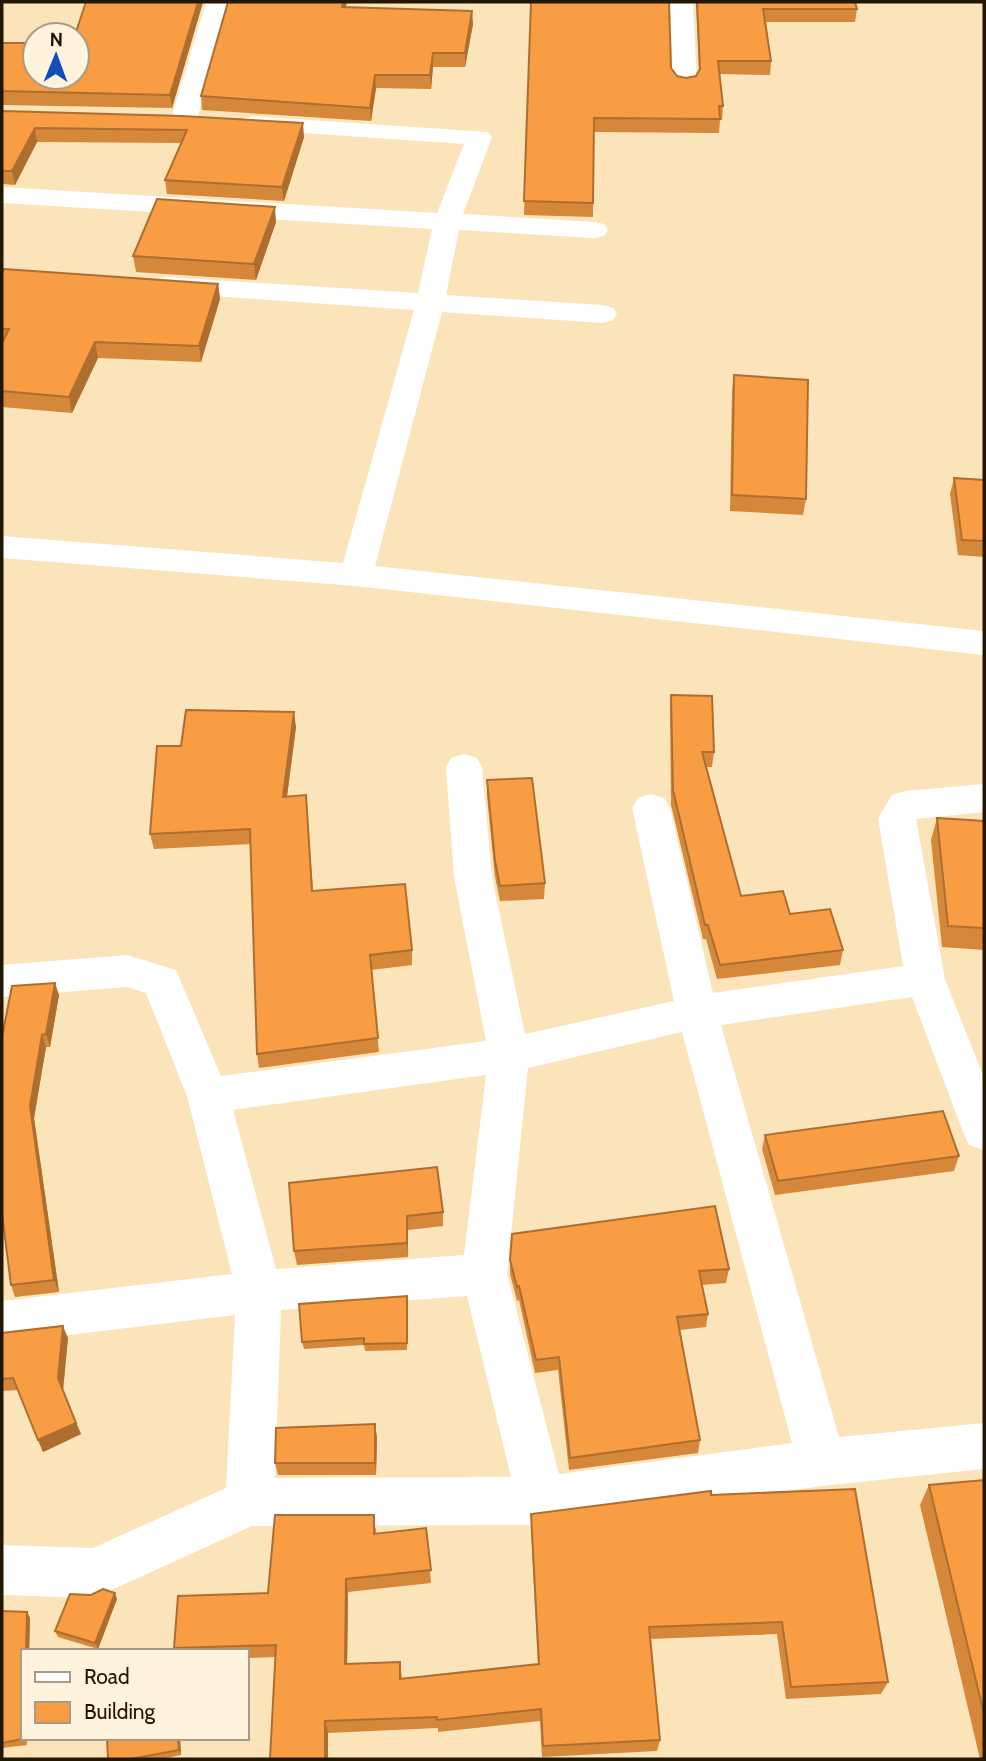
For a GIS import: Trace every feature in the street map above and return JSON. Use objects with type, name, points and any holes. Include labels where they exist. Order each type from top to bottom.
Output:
[{"type":"street","points":[[184,120],[218,2]]},
{"type":"street","points":[[681,2],[685,82]]},
{"type":"street","points":[[158,119],[479,137],[447,221],[430,302],[356,575]]},
{"type":"street","points":[[2,195],[594,230]]},
{"type":"street","points":[[140,283],[603,314]]},
{"type":"street","points":[[2,547],[356,575],[984,643]]},
{"type":"street","points":[[464,767],[473,877],[509,1055],[484,1274],[541,1501]]},
{"type":"street","points":[[984,798],[905,806],[897,818],[925,979],[984,1132]]},
{"type":"street","points":[[651,808],[697,1012],[822,1462]]},
{"type":"street","points":[[2,981],[127,971],[162,981],[208,1096],[259,1292],[250,1502]]},
{"type":"street","points":[[208,1096],[509,1055],[697,1012],[925,979]]},
{"type":"street","points":[[2,1322],[259,1292],[484,1274]]},
{"type":"street","points":[[2,1570],[94,1573],[250,1502],[541,1501],[822,1462],[984,1446]]},
{"type":"building","points":[[86,2],[198,2],[170,95],[2,91],[2,43],[21,43],[21,91],[91,91],[91,21],[80,21]]},
{"type":"building","points":[[228,2],[343,2],[342,7],[472,11],[465,53],[433,53],[430,75],[375,75],[370,108],[201,96]]},
{"type":"building","points":[[531,2],[669,2],[671,68],[677,76],[686,78],[696,76],[700,69],[697,2],[855,2],[857,9],[763,9],[771,61],[718,61],[723,106],[719,106],[720,119],[594,118],[593,203],[524,201]]},
{"type":"building","points":[[2,111],[182,116],[303,123],[282,187],[165,180],[187,130],[35,128],[12,171],[2,171]]},
{"type":"building","points":[[157,199],[275,207],[254,264],[133,256]]},
{"type":"building","points":[[4,269],[218,284],[199,346],[95,342],[69,397],[2,391],[2,343],[9,329],[2,329]]},
{"type":"building","points":[[734,375],[808,380],[806,499],[732,495]]},
{"type":"building","points":[[954,478],[984,480],[984,541],[962,540]]},
{"type":"building","points":[[671,695],[712,696],[714,752],[702,752],[741,896],[783,891],[790,914],[830,909],[843,950],[720,965],[708,925],[705,925],[673,790]]},
{"type":"building","points":[[186,710],[294,712],[283,797],[306,795],[312,891],[405,884],[412,950],[370,955],[378,1038],[257,1054],[250,829],[150,834],[157,746],[181,746]]},
{"type":"building","points":[[532,778],[545,883],[500,886],[487,780]]},
{"type":"building","points":[[937,818],[984,821],[984,928],[948,926]]},
{"type":"building","points":[[55,983],[46,1034],[42,1035],[30,1106],[54,1280],[11,1285],[2,1214],[2,1037],[12,986]]},
{"type":"building","points":[[943,1111],[959,1156],[778,1181],[765,1135]]},
{"type":"building","points":[[437,1167],[443,1212],[407,1216],[407,1243],[294,1251],[289,1183]]},
{"type":"building","points":[[715,1206],[729,1269],[699,1271],[708,1314],[677,1317],[700,1440],[570,1458],[559,1357],[536,1360],[519,1286],[517,1287],[510,1260],[512,1234]]},
{"type":"building","points":[[407,1296],[407,1343],[364,1344],[364,1338],[302,1342],[299,1304]]},
{"type":"building","points":[[63,1326],[58,1378],[76,1423],[38,1440],[13,1378],[2,1379],[2,1333]]},
{"type":"building","points":[[375,1424],[375,1463],[275,1463],[276,1428]]},
{"type":"building","points":[[984,1480],[984,1714],[929,1485]]},
{"type":"building","points":[[855,1489],[888,1682],[791,1687],[782,1622],[649,1627],[660,1740],[543,1746],[541,1709],[437,1720],[437,1717],[325,1721],[325,1759],[270,1759],[276,1645],[174,1648],[178,1596],[268,1593],[275,1515],[374,1515],[374,1534],[426,1528],[431,1570],[346,1579],[345,1664],[400,1662],[400,1679],[539,1664],[531,1514],[711,1491],[711,1495]]},
{"type":"building","points":[[103,1589],[115,1593],[95,1643],[55,1631],[70,1594],[91,1595]]},
{"type":"building","points":[[2,1611],[27,1612],[26,1649],[21,1649],[21,1739],[2,1743]]},
{"type":"building","points":[[107,1740],[178,1740],[179,1750],[131,1759],[108,1759]]}]
